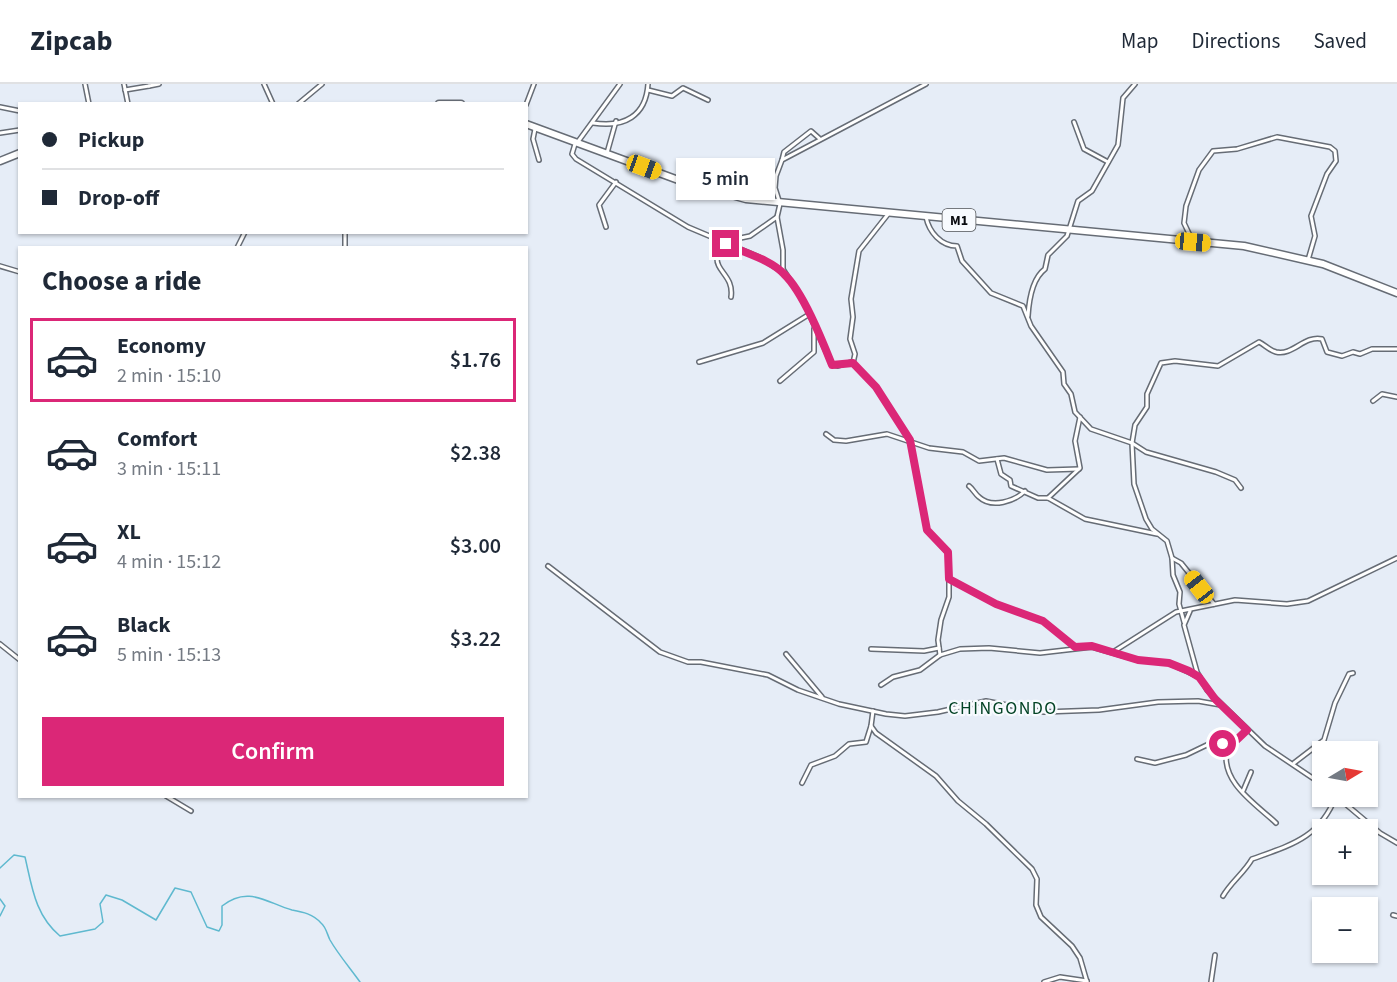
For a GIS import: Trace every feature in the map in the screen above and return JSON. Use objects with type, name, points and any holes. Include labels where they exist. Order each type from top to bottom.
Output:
[{"type":"highway","name":"M1","points":[[528,125],[700,188],[780,204],[1244,246],[1308,260],[1352,273],[1397,293]]},
{"type":"highway","points":[[0,161],[18,154]]},
{"type":"street","points":[[85,84],[89,102]]},
{"type":"street","points":[[124,84],[128,102]]},
{"type":"street","points":[[125,90],[159,84]]},
{"type":"street","points":[[264,84],[272,102]]},
{"type":"street","points":[[300,102],[322,84]]},
{"type":"street","points":[[527,102],[534,84]]},
{"type":"street","points":[[620,84],[576,142],[572,152],[574,158],[688,227],[759,257],[784,273],[804,302],[832,365],[853,363]]},
{"type":"street","points":[[592,123],[616,121],[635,116],[642,110],[648,84]]},
{"type":"street","points":[[782,160],[926,84]]},
{"type":"street","points":[[1028,319],[1030,300],[1039,273],[1044,271],[1048,255],[1064,240],[1078,201],[1090,193],[1119,143],[1123,98],[1135,84]]},
{"type":"street","points":[[648,90],[672,96],[683,88],[708,100]]},
{"type":"street","points":[[0,107],[18,111]]},
{"type":"street","points":[[607,153],[616,121]]},
{"type":"street","points":[[1074,122],[1080,132],[1084,149],[1108,162]]},
{"type":"street","points":[[536,128],[533,135],[539,160]]},
{"type":"street","points":[[0,133],[18,130]]},
{"type":"street","points":[[784,273],[783,250],[777,217],[780,204],[775,188],[776,176],[784,152],[811,131],[821,139]]},
{"type":"street","points":[[528,134],[533,135]]},
{"type":"street","points":[[1193,242],[1184,218],[1199,170],[1208,156],[1217,150],[1237,149],[1278,137],[1330,147],[1336,154],[1336,163],[1328,174],[1311,216],[1315,236],[1308,260]]},
{"type":"street","points":[[606,227],[599,205],[616,182]]},
{"type":"street","points":[[853,363],[855,354],[850,339],[853,317],[851,299],[859,251],[889,213]]},
{"type":"street","points":[[731,297],[732,284],[716,260],[731,240],[750,236],[777,217]]},
{"type":"street","points":[[926,217],[935,236],[946,245],[957,246],[962,261],[992,293],[1022,306],[1063,372],[1064,384],[1080,417],[1101,434],[1132,443],[1146,452],[1216,472],[1235,480],[1242,488]]},
{"type":"street","points":[[0,266],[18,271]]},
{"type":"street","points":[[699,362],[763,343],[808,315]]},
{"type":"street","points":[[780,381],[814,352],[815,327]]},
{"type":"street","points":[[1312,776],[1265,746],[1221,705],[1199,677],[1181,612],[1180,592],[1173,575],[1172,558],[1167,541],[1149,523],[1136,495],[1132,443],[1136,420],[1147,407],[1148,394],[1163,362],[1218,366],[1259,342],[1273,351],[1285,352],[1317,338],[1322,339],[1327,352],[1341,356],[1354,352],[1360,354],[1373,349],[1397,349]]},
{"type":"street","points":[[853,363],[876,387],[911,443],[927,530],[948,552],[949,597],[941,620],[940,655]]},
{"type":"street","points":[[1373,401],[1382,394],[1397,398]]},
{"type":"street","points":[[1079,469],[1075,438],[1080,417]]},
{"type":"street","points":[[826,434],[836,441],[846,441],[888,434],[911,443],[954,453],[963,452],[979,461],[997,458],[1016,460],[1047,470],[1079,469]]},
{"type":"street","points":[[997,458],[1003,477],[1010,480],[1012,487],[1038,498],[1048,498],[1085,519],[1159,534]]},
{"type":"street","points":[[1048,498],[1079,469]]},
{"type":"street","points":[[969,486],[980,498],[993,502],[1011,501],[1025,491]]},
{"type":"street","points":[[1172,558],[1181,563],[1214,603]]},
{"type":"street","points":[[1111,652],[1142,636],[1147,628],[1164,617],[1214,603],[1235,600],[1287,604],[1312,600],[1342,583],[1376,570],[1397,558]]},
{"type":"street","points":[[548,567],[660,652],[688,662],[701,662],[768,675],[823,698],[873,711],[905,716],[986,701],[1044,712],[1099,710],[1158,702],[1198,700],[1221,705]]},
{"type":"street","points":[[949,579],[996,604],[1043,621],[1075,647]]},
{"type":"street","points":[[1184,622],[1192,610]]},
{"type":"street","points":[[0,644],[18,658]]},
{"type":"street","points":[[880,685],[894,677],[920,670],[940,655],[960,649],[996,648],[1032,653],[1092,646],[1138,660],[1169,663],[1199,677]]},
{"type":"street","points":[[871,648],[924,651],[939,648]]},
{"type":"street","points":[[786,654],[823,698]]},
{"type":"street","points":[[1294,763],[1324,740],[1335,703],[1349,674],[1353,673]]},
{"type":"street","points":[[802,783],[811,765],[835,756],[849,744],[866,742],[873,711]]},
{"type":"street","points":[[871,726],[881,738],[936,776],[958,801],[986,824],[1032,869],[1037,879],[1036,905],[1041,917],[1072,946],[1080,958],[1087,981],[1060,977],[1044,982]]},
{"type":"street","points":[[1247,730],[1228,748],[1227,764],[1234,783],[1249,801],[1276,823]]},
{"type":"street","points":[[1137,759],[1155,763],[1186,755],[1213,742],[1228,748]]},
{"type":"street","points":[[1243,791],[1251,772]]},
{"type":"street","points":[[169,798],[191,811]]},
{"type":"street","points":[[1223,896],[1236,878],[1247,870],[1252,859],[1295,843],[1326,820],[1331,807]]},
{"type":"street","points":[[1349,807],[1380,833],[1397,843]]},
{"type":"street","points":[[1211,982],[1215,955]]},
{"type":"waterway","points":[[0,868],[14,855],[25,857],[40,910],[60,936],[95,929],[103,922],[100,904],[106,895],[122,900],[156,920],[175,888],[191,892],[207,927],[219,931],[222,925],[222,906],[231,900],[249,896],[266,900],[315,917],[324,926],[330,940],[360,982]]},
{"type":"waterway","points":[[0,899],[5,906],[0,916]]},
{"type":"district","name":"CHINGONDO","points":[[1003,708]]},
{"type":"route","points":[[726,244],[745,254],[759,257],[784,273],[804,302],[832,365],[835,367],[849,361],[853,363],[868,376],[876,387],[911,443],[923,497],[925,524],[927,530],[948,552],[950,557],[949,579],[996,604],[1043,621],[1075,647],[1092,646],[1138,660],[1169,663],[1199,677],[1215,699],[1247,730],[1228,748],[1223,744]]}]
